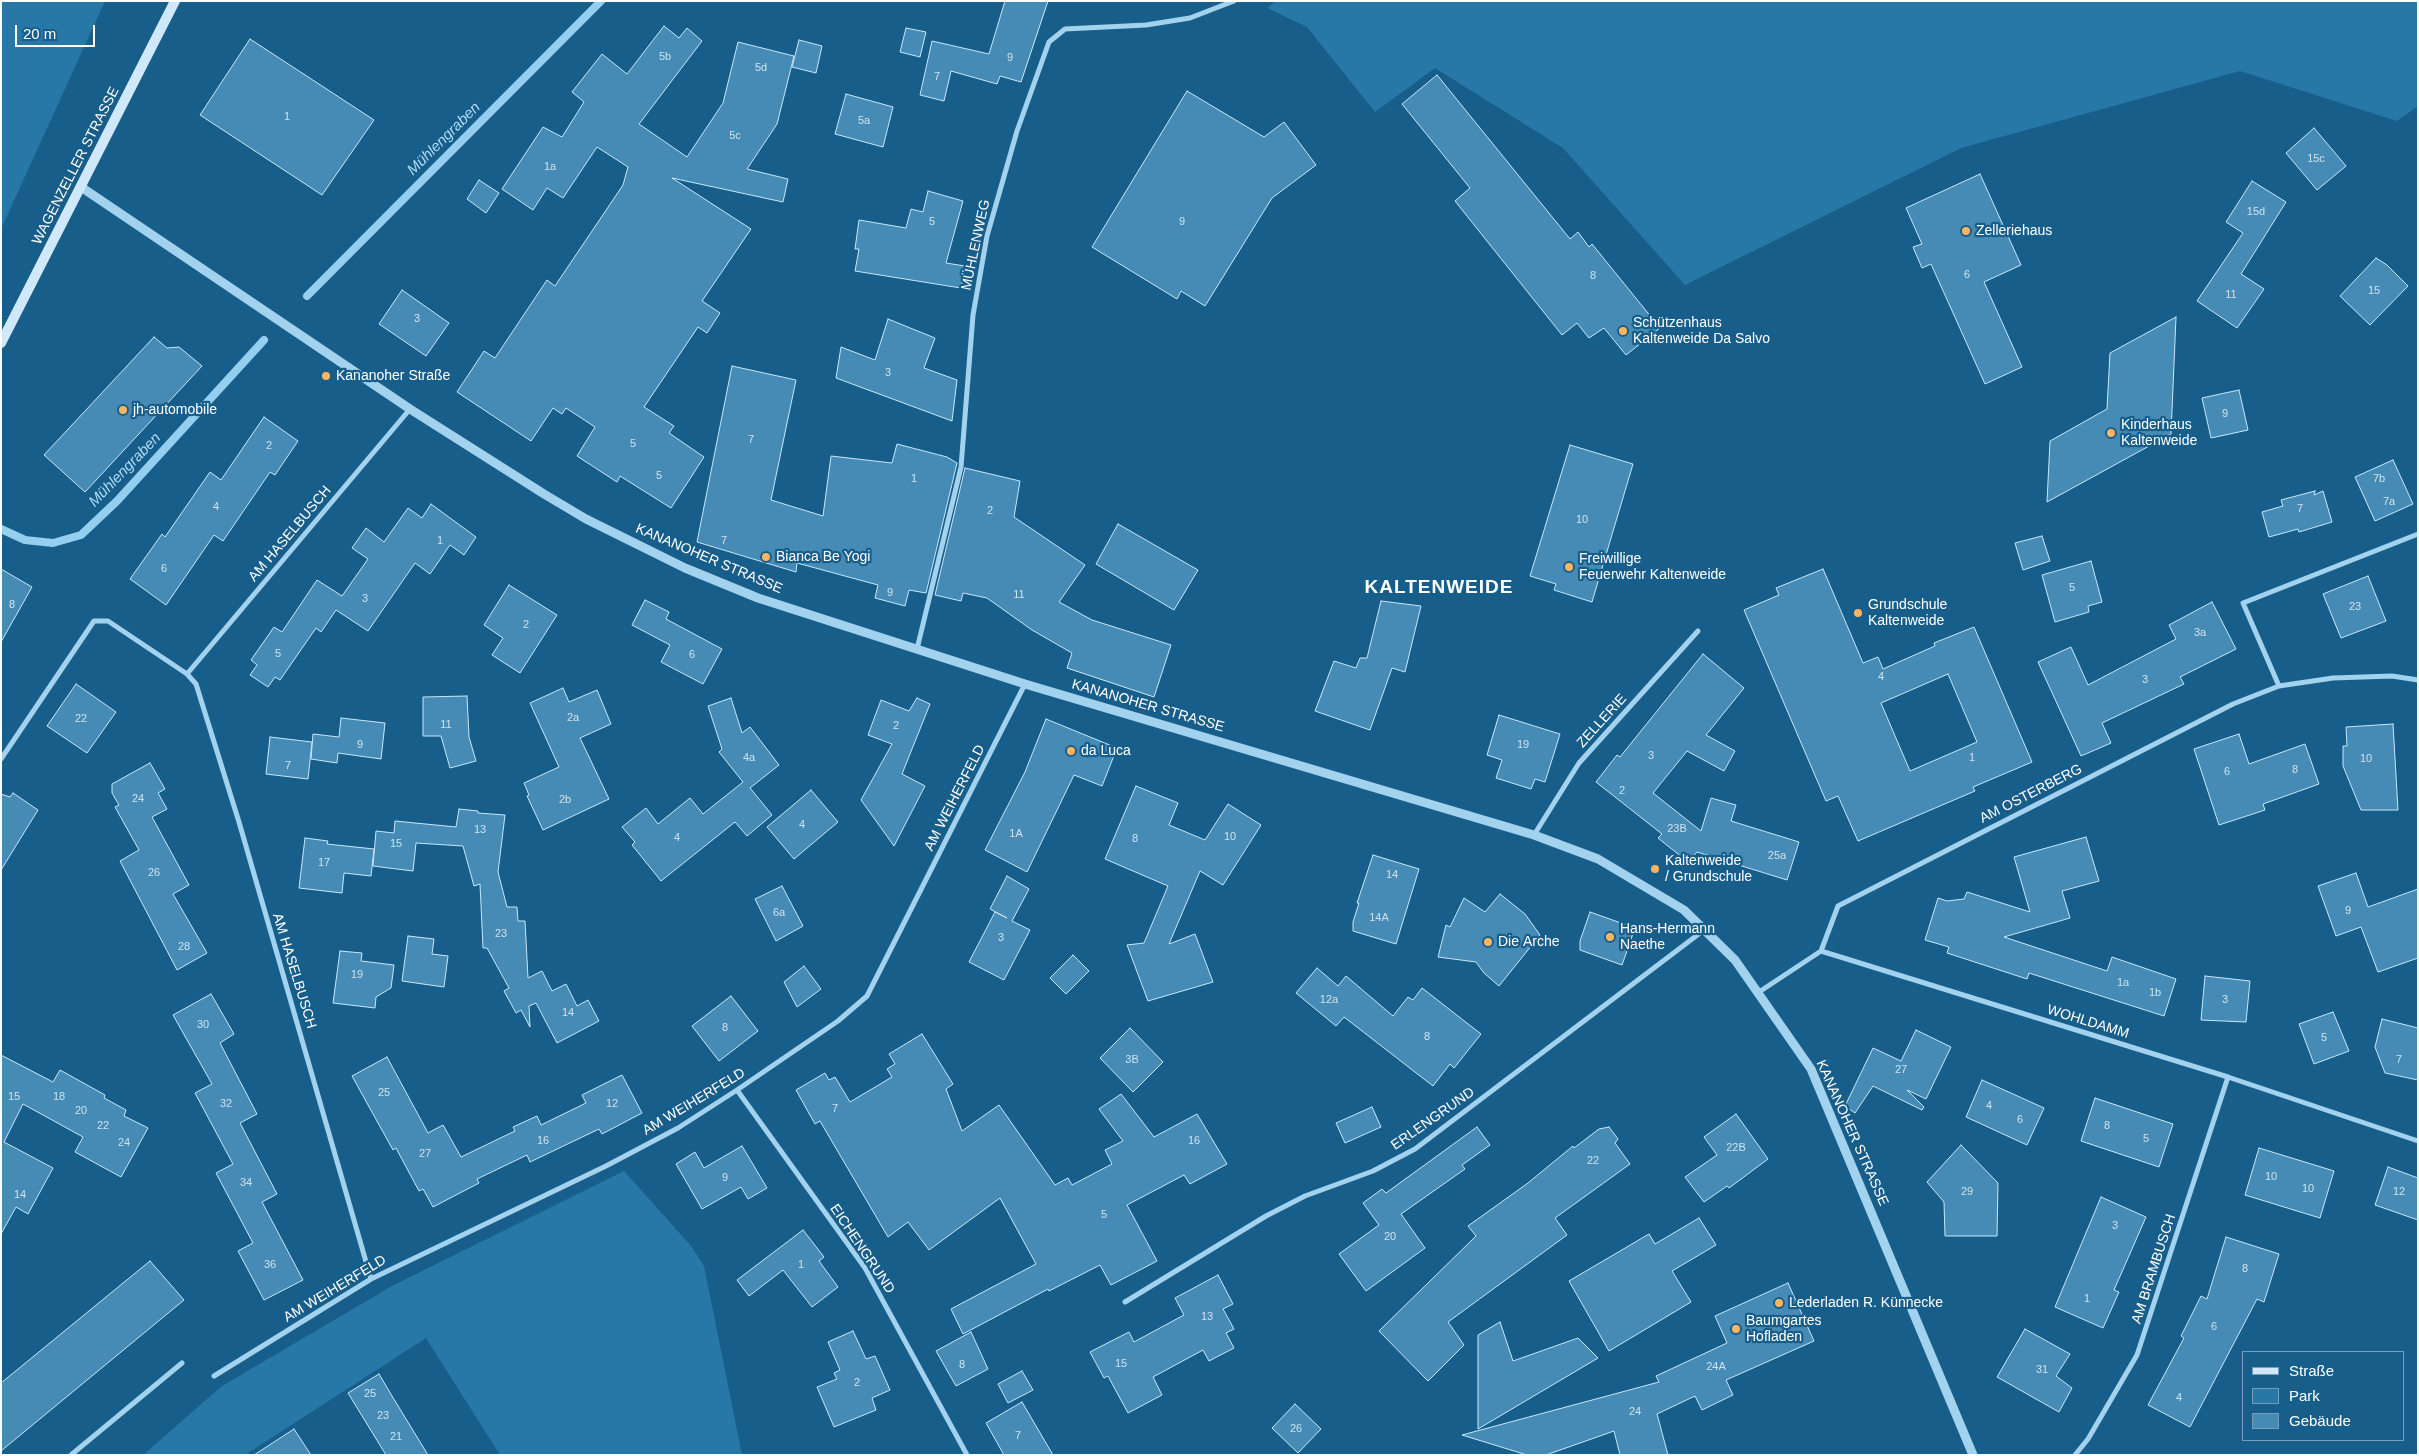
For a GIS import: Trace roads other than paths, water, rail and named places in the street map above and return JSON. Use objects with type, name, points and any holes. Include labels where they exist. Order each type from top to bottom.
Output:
[{"type":"main road","name":"WAGENZELLER STRASSE","points":[[1,343],[175,1]]},
{"type":"street","name":"MÜHLENWEG","points":[[917,649],[961,467],[973,315],[987,236],[1017,131],[1049,42],[1065,29],[1146,25],[1190,18],[1234,1]]},
{"type":"street","name":"KANANOHER STRASSE","points":[[81,187],[410,409],[586,519],[651,552],[758,598],[1025,684],[1534,835],[1598,859],[1684,910],[1735,960],[1811,1069],[1973,1455]]},
{"type":"street","name":"AM HASELBUSCH","points":[[187,674],[410,409]]},
{"type":"street","points":[[2279,686],[2243,603],[2418,534]]},
{"type":"street","name":"AM HASELBUSCH","points":[[1,759],[94,621],[108,621],[187,674],[196,684],[239,822],[371,1279]]},
{"type":"street","name":"ZELLERIE","points":[[1534,835],[1579,763],[1698,631]]},
{"type":"street","name":"AM OSTERBERG","points":[[1821,951],[1838,906],[2216,713],[2279,686],[2333,678],[2392,676],[2418,680]]},
{"type":"street","name":"AM WEIHERFELD","points":[[214,1376],[371,1279],[606,1166],[678,1128],[738,1090],[838,1021],[867,996],[1025,684]]},
{"type":"street","name":"ERLENGRUND","points":[[1125,1302],[1266,1216],[1305,1196],[1373,1171],[1415,1149],[1704,930]]},
{"type":"street","points":[[1759,992],[1821,951]]},
{"type":"street","name":"WOHLDAMM","points":[[1821,951],[2228,1077],[2418,1141]]},
{"type":"street","name":"AM BRAMBUSCH","points":[[2075,1455],[2088,1439],[2137,1355],[2228,1077]]},
{"type":"street","name":"EICHENGRUND","points":[[738,1090],[865,1268],[968,1455]]},
{"type":"street","points":[[71,1455],[182,1363]]},
{"type":"waterway","name":"Mühlengraben","points":[[307,296],[601,1]]},
{"type":"waterway","name":"Mühlengraben","points":[[1,529],[25,540],[53,543],[81,535],[117,501],[264,340]]},
{"type":"place","name":"Zelleriehaus","points":[[1966,231]]},
{"type":"place","name":"Schützenhaus Kaltenweide Da Salvo","points":[[1623,331]]},
{"type":"place","name":"Kananoher Straße","points":[[326,376]]},
{"type":"place","name":"jh-automobile","points":[[123,410]]},
{"type":"place","name":"Kinderhaus Kaltenweide","points":[[2111,433]]},
{"type":"place","name":"Bianca Be Yogi","points":[[766,557]]},
{"type":"place","name":"Freiwillige Feuerwehr Kaltenweide","points":[[1569,567]]},
{"type":"place","name":"Grundschule Kaltenweide","points":[[1858,613]]},
{"type":"place","name":"da Luca","points":[[1071,751]]},
{"type":"place","name":"Kaltenweide / Grundschule","points":[[1655,869]]},
{"type":"place","name":"Hans-Hermann Naethe","points":[[1610,937]]},
{"type":"place","name":"Die Arche","points":[[1488,942]]},
{"type":"place","name":"Lederladen R. Künnecke","points":[[1779,1303]]},
{"type":"place","name":"Baumgartes Hofladen","points":[[1736,1329]]},
{"type":"district","name":"KALTENWEIDE","points":[[1439,588]]}]
